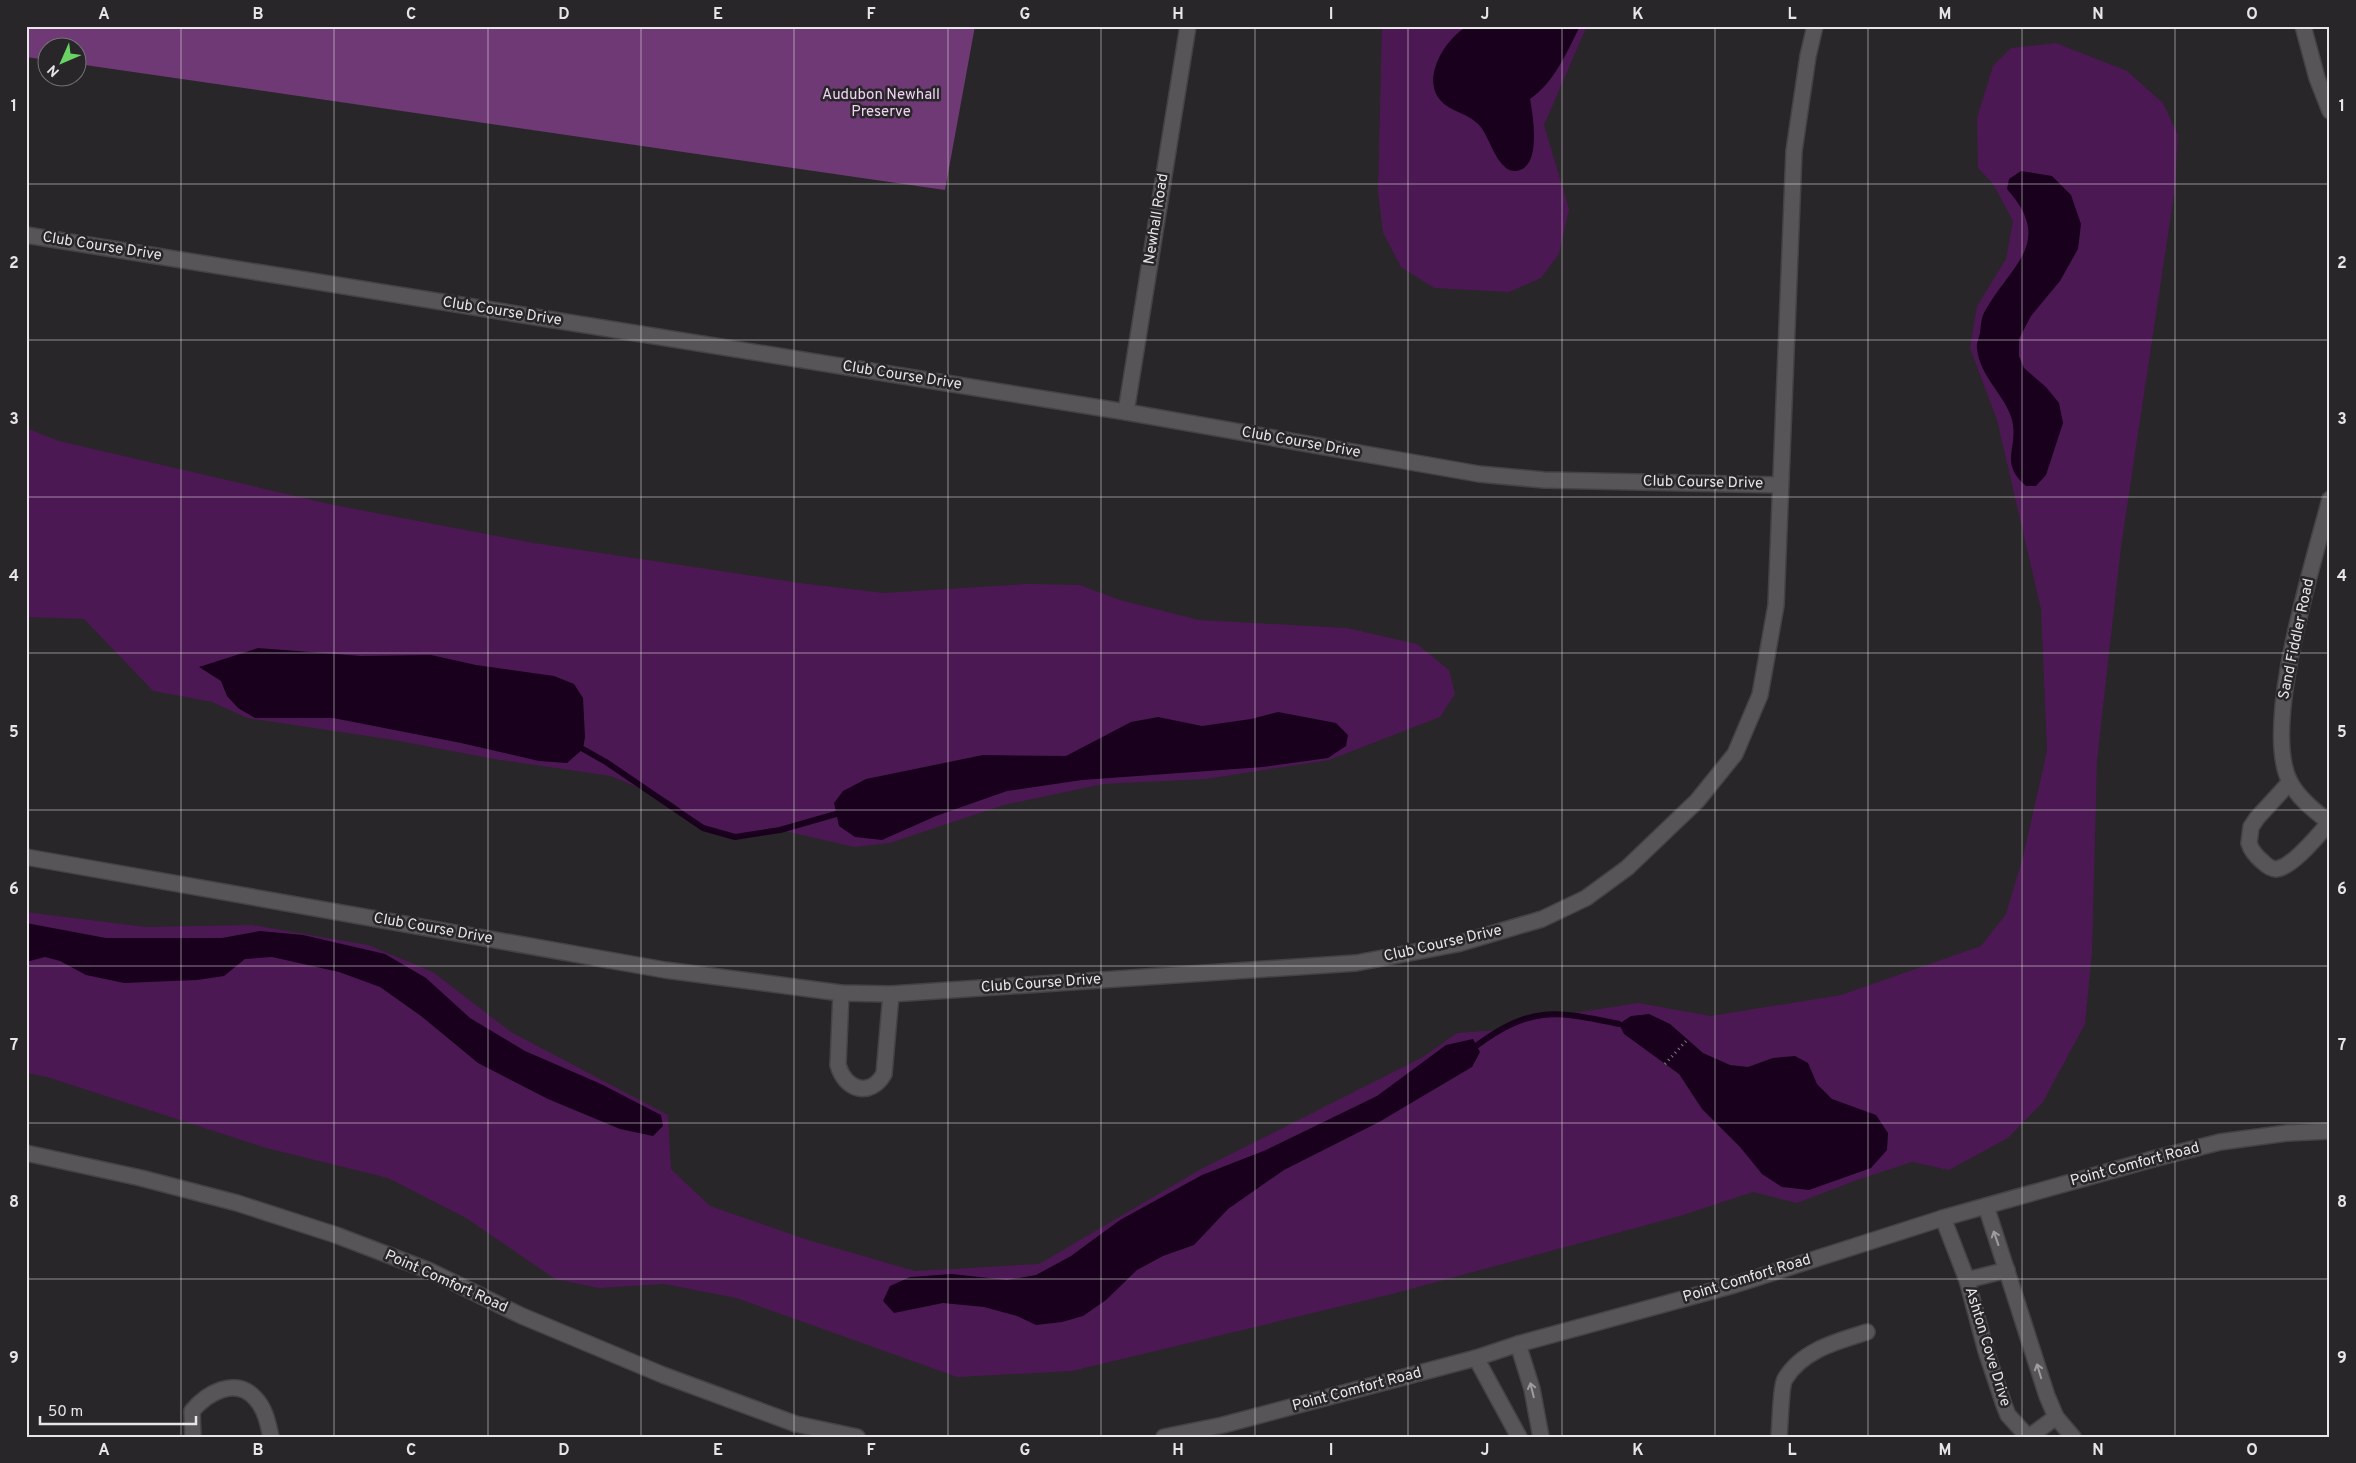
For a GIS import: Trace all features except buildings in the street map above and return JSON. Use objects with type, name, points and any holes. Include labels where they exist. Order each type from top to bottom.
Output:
[{"type":"street","name":"Newhall Road","points":[[1126,412],[1188,26]]},
{"type":"street","name":"Club Course Drive","points":[[26,858],[666,970],[841,992],[891,994],[1356,963],[1457,944],[1542,919],[1586,898],[1627,868],[1698,802],[1734,754],[1760,695],[1776,605],[1794,151],[1808,56],[1815,26]]},
{"type":"street","points":[[2303,26],[2317,78],[2330,111]]},
{"type":"street","name":"Club Course Drive","points":[[26,235],[1126,412],[1479,474],[1544,480],[1780,485]]},
{"type":"street","name":"Sand Fiddler Road","points":[[2290,782],[2251,827],[2249,843],[2267,866],[2276,869],[2286,866],[2315,840],[2329,823],[2300,795],[2290,782],[2282,741],[2285,688],[2299,616],[2330,499]]},
{"type":"street","points":[[841,992],[838,1065],[841,1076],[848,1084],[862,1088],[873,1086],[879,1082],[884,1074],[891,994]]},
{"type":"street","name":"Point Comfort Road","points":[[1164,1437],[1223,1425],[1476,1358],[1518,1344],[1734,1285],[1943,1218],[2220,1142],[2288,1133],[2330,1131]]},
{"type":"street","name":"Point Comfort Road","points":[[26,1154],[141,1178],[237,1203],[336,1235],[430,1272],[522,1316],[664,1375],[796,1424],[857,1437]]},
{"type":"street","points":[[1986,1206],[2056,1417],[2073,1437]]},
{"type":"street","name":"Ashton Cove Drive","points":[[1943,1218],[1967,1280],[1986,1351],[2004,1405],[2011,1419],[2028,1437],[2056,1417]]},
{"type":"street","name":"Ashton Cove Drive","points":[[1967,1280],[2007,1270]]},
{"type":"street","points":[[1779,1437],[1784,1380],[1800,1363],[1824,1346],[1867,1332]]},
{"type":"street","points":[[1518,1344],[1532,1389],[1541,1437]]},
{"type":"street","points":[[1476,1358],[1519,1437]]},
{"type":"street","points":[[192,1437],[192,1411],[203,1398],[221,1389],[240,1388],[254,1397],[265,1414],[271,1437]]},
{"type":"path","points":[[1665,1064],[1688,1040]]},
{"type":"shaded area","points":[[1382,26],[1587,26],[1544,125],[1569,209],[1559,254],[1541,278],[1509,292],[1434,288],[1401,267],[1383,233],[1378,192]]},
{"type":"shaded area","points":[[1468,26],[1526,26],[1527,28],[1530,26],[1580,26],[1553,76],[1530,99],[1534,127],[1533,149],[1527,166],[1520,170],[1513,171],[1506,168],[1498,159],[1480,126],[1470,118],[1446,106],[1436,93],[1433,82],[1438,60],[1451,39]]},
{"type":"shaded area","points":[[2056,43],[2127,71],[2163,103],[2178,135],[2175,188],[2121,547],[2097,761],[2092,953],[2085,1024],[2043,1102],[2008,1138],[1949,1170],[1912,1162],[1857,1180],[1797,1203],[1753,1192],[1680,1216],[1392,1294],[1072,1371],[957,1377],[736,1298],[664,1284],[599,1288],[555,1279],[466,1218],[388,1178],[266,1148],[47,1077],[26,1073],[26,912],[146,927],[252,925],[368,945],[433,972],[511,1032],[668,1115],[671,1169],[710,1206],[808,1240],[915,1271],[1039,1264],[1201,1169],[1423,1057],[1457,1033],[1498,1030],[1536,1015],[1567,1014],[1638,1003],[1711,1016],[1841,995],[1981,946],[2006,914],[2023,857],[2047,751],[2041,609],[1997,420],[1970,348],[1977,306],[2006,259],[2013,221],[1993,184],[1978,168],[1977,118],[1993,66],[2011,48]]},
{"type":"shaded area","points":[[2021,171],[2052,176],[2071,195],[2081,224],[2078,249],[2060,281],[2031,316],[2019,339],[2019,356],[2024,368],[2046,387],[2059,403],[2063,423],[2046,475],[2036,486],[2026,486],[2013,470],[2011,462],[2012,420],[2009,411],[1982,368],[1977,346],[1984,313],[2024,253],[2028,239],[2027,224],[2021,208],[2007,189],[2009,179]]},
{"type":"shaded area","points":[[26,428],[59,441],[334,505],[534,543],[800,583],[884,593],[1026,584],[1080,585],[1120,600],[1199,620],[1347,628],[1417,644],[1449,670],[1455,694],[1440,717],[1329,760],[1206,779],[1103,784],[1004,805],[890,843],[854,847],[780,830],[735,837],[703,828],[672,802],[611,776],[494,759],[394,740],[247,718],[212,702],[153,691],[84,619],[26,617]]},
{"type":"shaded area","points":[[258,648],[361,656],[431,655],[476,665],[554,676],[574,684],[583,698],[585,737],[583,749],[567,763],[539,761],[461,743],[333,718],[255,718],[238,708],[227,696],[221,681],[199,667]]},
{"type":"shaded area","points":[[1278,712],[1336,723],[1348,735],[1346,746],[1328,758],[1263,767],[1082,780],[1007,791],[936,816],[882,840],[855,837],[839,826],[834,803],[843,791],[866,779],[983,755],[1066,756],[1131,722],[1158,717],[1202,726],[1251,719]]},
{"type":"shaded area","points":[[26,923],[106,938],[222,938],[260,931],[303,935],[385,954],[426,978],[470,1018],[525,1051],[601,1084],[661,1115],[663,1126],[653,1136],[620,1129],[548,1099],[478,1063],[421,1016],[380,987],[339,972],[272,957],[245,959],[224,976],[197,980],[124,983],[86,975],[60,961],[45,957],[26,962]]},
{"type":"shaded area","points":[[1649,1014],[1670,1024],[1703,1053],[1730,1065],[1748,1067],[1773,1058],[1795,1056],[1808,1063],[1817,1084],[1832,1099],[1876,1115],[1888,1133],[1887,1150],[1871,1168],[1809,1190],[1782,1187],[1762,1174],[1740,1147],[1702,1109],[1679,1074],[1624,1034],[1619,1024],[1631,1016]]},
{"type":"shaded area","points":[[1473,1039],[1480,1052],[1472,1067],[1379,1122],[1284,1170],[1228,1209],[1194,1245],[1163,1256],[1137,1270],[1106,1300],[1083,1316],[1062,1322],[1036,1325],[1017,1316],[984,1307],[943,1303],[894,1313],[883,1301],[890,1286],[910,1277],[952,1274],[1007,1280],[1036,1275],[1071,1256],[1120,1220],[1202,1175],[1266,1150],[1377,1096],[1446,1045]]},
{"type":"green space","name":"Audubon Newhall Preserve","points":[[26,26],[975,26],[945,190],[88,65],[88,38],[38,38],[38,59],[26,57]]},
{"type":"waterway","points":[[583,749],[606,762],[703,828],[735,837],[780,830],[836,814]]},
{"type":"waterway","points":[[1476,1046],[1513,1023],[1544,1015],[1578,1016],[1619,1024]]}]
